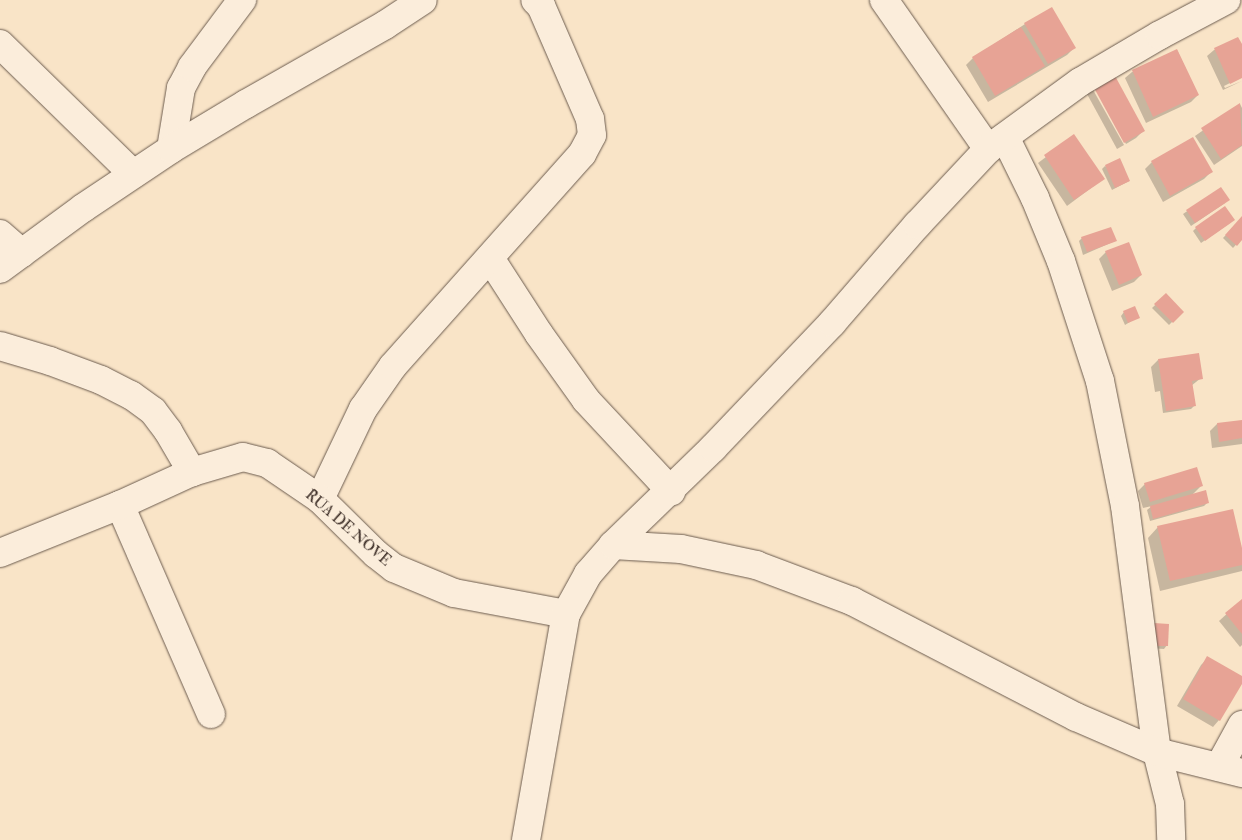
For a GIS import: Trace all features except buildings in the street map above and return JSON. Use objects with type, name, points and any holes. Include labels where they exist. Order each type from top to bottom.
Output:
[{"type":"street","points":[[0,269],[133,174],[172,149],[246,104],[386,25],[422,0]]},
{"type":"street","points":[[884,0],[997,143],[1035,198],[1061,261],[1100,381],[1125,506],[1156,752],[1170,804],[1171,840]]},
{"type":"street","points":[[526,840],[566,614],[588,574],[613,545],[671,490],[832,323],[917,225],[997,143],[1080,82],[1226,0]]},
{"type":"street","points":[[320,499],[363,409],[393,366],[582,154],[592,135],[590,119],[542,2]]},
{"type":"street","points":[[172,149],[180,88],[229,5]]},
{"type":"street","points":[[0,44],[133,174]]},
{"type":"street","points":[[0,234],[22,252]]},
{"type":"street","points":[[490,258],[539,334],[586,400],[671,490]]},
{"type":"street","points":[[0,346],[101,380],[132,396],[153,412],[168,431],[192,472]]},
{"type":"street","name":"RUA DE NOVE","points":[[0,553],[120,505],[192,472],[243,457],[267,463],[320,499],[376,554],[394,568],[454,593],[566,614]]},
{"type":"street","points":[[120,505],[211,714]]},
{"type":"street","points":[[613,545],[681,550],[765,568],[852,602],[1076,717],[1156,752],[1231,770],[1242,725]]}]
